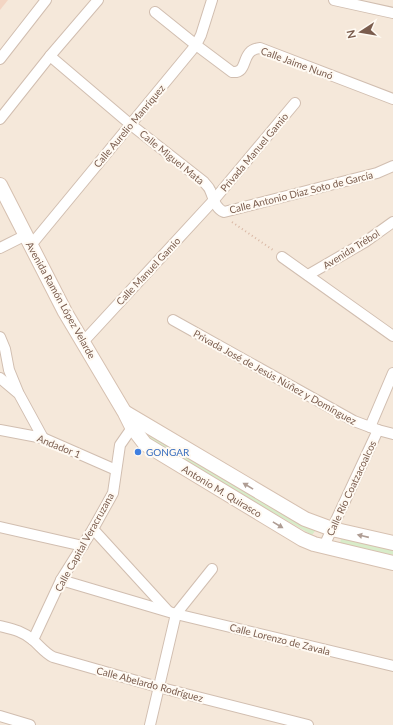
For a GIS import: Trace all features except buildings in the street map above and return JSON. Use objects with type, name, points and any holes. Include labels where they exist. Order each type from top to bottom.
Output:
[{"type":"main road","name":"Avenida Ramón López Velarde","points":[[0,185],[82,342],[131,420]]},
{"type":"main road","name":"Antonio M. Quirasco","points":[[131,420],[305,519],[332,529],[393,543]]},
{"type":"main road","name":"Antonio M. Quirasco","points":[[131,420],[145,444],[302,539],[393,563]]},
{"type":"street","points":[[0,58],[46,0]]},
{"type":"street","points":[[0,119],[50,56],[98,0]]},
{"type":"street","name":"Calle Aurelio Manríquez","points":[[28,240],[130,124],[196,45],[201,36],[212,0]]},
{"type":"street","points":[[334,0],[393,13]]},
{"type":"street","points":[[155,12],[196,45]]},
{"type":"street","name":"Calle Jaime Nunó","points":[[196,45],[232,72],[242,70],[249,52],[253,49],[260,48],[393,100]]},
{"type":"street","name":"Calle Miguel Mata","points":[[50,56],[130,124],[204,182],[214,201]]},
{"type":"street","name":"Privada Manuel Gamio","points":[[214,201],[295,103]]},
{"type":"street","name":"Calle Antonio Díaz Soto de García","points":[[214,201],[219,210],[224,212],[377,173],[393,166]]},
{"type":"street","name":"Calle Manuel Gamio","points":[[82,342],[214,201]]},
{"type":"street","name":"Avenida Trébol","points":[[308,274],[365,242],[393,222]]},
{"type":"street","points":[[0,248],[28,240]]},
{"type":"street","points":[[282,257],[308,274],[393,336]]},
{"type":"street","name":"Privada José de Jesús Núñez y Domínguez","points":[[173,320],[354,421],[374,429],[393,434]]},
{"type":"street","points":[[0,337],[9,370],[19,394],[42,438]]},
{"type":"street","name":"Calle Río Coatzacoalcos","points":[[324,546],[389,393],[393,373]]},
{"type":"street","points":[[0,378],[19,394]]},
{"type":"street","name":"Calle Capital Veracruzana","points":[[33,640],[61,580],[94,529],[113,493],[120,445],[131,420]]},
{"type":"street","name":"Andador 1","points":[[0,430],[42,438],[116,470]]},
{"type":"street","points":[[0,527],[82,546]]},
{"type":"street","points":[[94,529],[172,613]]},
{"type":"street","points":[[150,725],[172,613],[212,569]]},
{"type":"street","name":"Calle Lorenzo de Zavala","points":[[61,580],[172,613],[393,666]]},
{"type":"street","name":"Calle Abelardo Rodríguez","points":[[0,626],[14,629],[26,634],[45,652],[53,657],[158,687],[308,725]]},
{"type":"street","points":[[0,716],[30,725]]},
{"type":"path","points":[[224,212],[229,220],[282,257]]},
{"type":"shaded area","points":[[0,0],[393,0],[393,725],[0,725]]},
{"type":"green space","points":[[146,434],[315,531],[312,535],[144,438]]},
{"type":"green space","points":[[341,538],[393,549],[393,555],[340,544]]},
{"type":"place","name":"GONGAR","points":[[138,452]]}]
